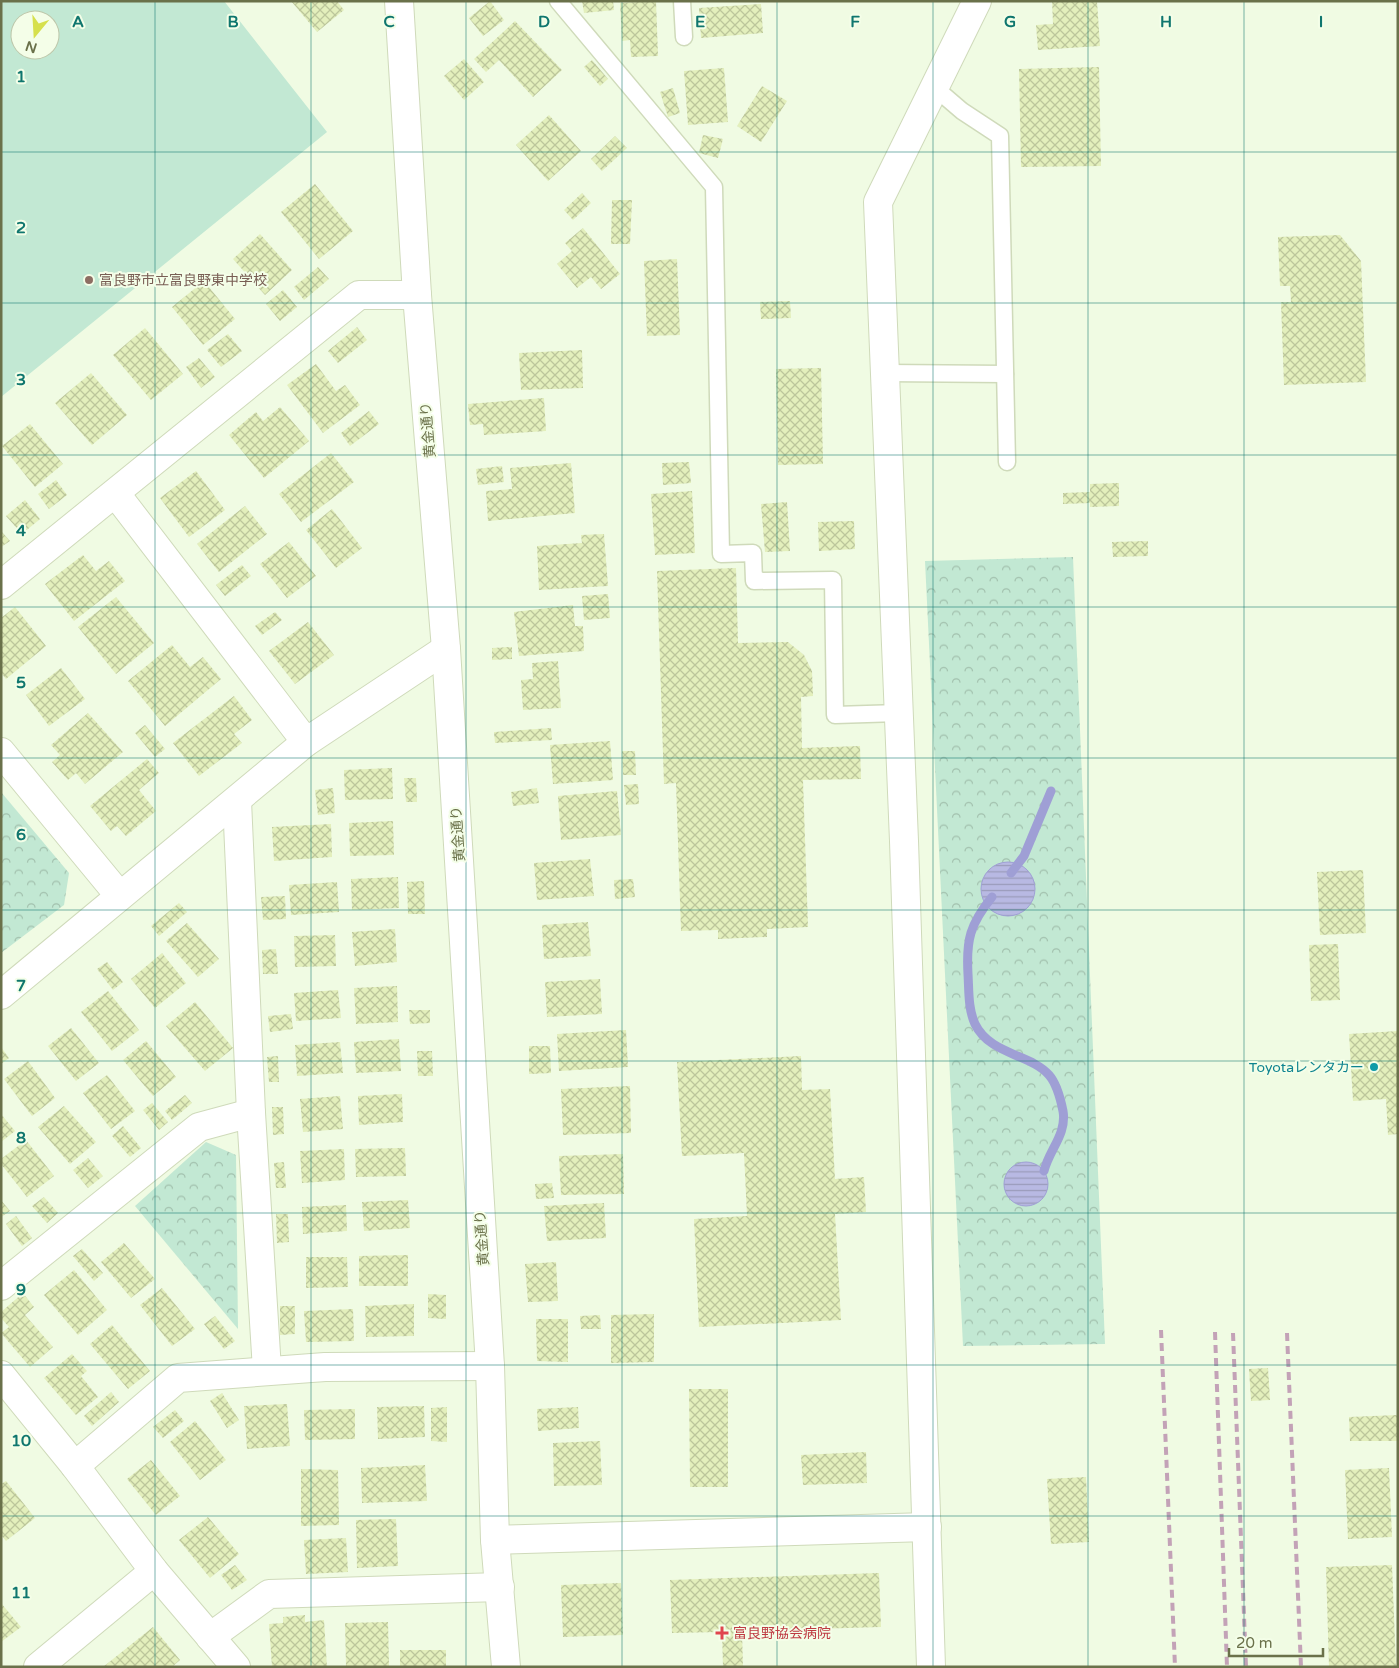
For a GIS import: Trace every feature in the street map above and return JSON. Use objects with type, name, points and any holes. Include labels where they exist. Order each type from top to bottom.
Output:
[{"type":"street","name":"黄金通り","points":[[399,1],[417,296],[446,649],[490,1366],[495,1540],[506,1667]]},
{"type":"street","points":[[931,1667],[899,713],[878,202],[977,1]]},
{"type":"street","points":[[1,585],[116,494],[359,295],[417,296]]},
{"type":"street","points":[[116,494],[306,742]]},
{"type":"street","points":[[1,995],[119,895],[237,801],[306,742],[446,649]]},
{"type":"street","points":[[1,752],[119,895]]},
{"type":"street","points":[[237,801],[251,1113],[267,1370]]},
{"type":"street","points":[[1,1286],[199,1127],[251,1113]]},
{"type":"street","points":[[75,1466],[178,1378],[267,1370],[490,1366]]},
{"type":"street","points":[[1,1375],[75,1466],[154,1571],[236,1667]]},
{"type":"street","points":[[495,1540],[927,1527]]},
{"type":"street","points":[[38,1667],[154,1571]]},
{"type":"street","points":[[210,1637],[268,1594],[500,1587]]},
{"type":"lane","points":[[558,1],[714,187],[721,554],[753,553],[754,581],[832,580],[835,714],[899,713]]},
{"type":"lane","points":[[682,1],[684,37]]},
{"type":"lane","points":[[934,87],[962,111],[1000,136],[1008,462]]},
{"type":"lane","points":[[885,373],[1005,374]]},
{"type":"green space","name":"富良野市立富良野東中学校","points":[[1,1],[224,1],[327,132],[1,397]]},
{"type":"green space","points":[[1073,557],[1105,1344],[963,1346],[925,561]]},
{"type":"green space","points":[[1,792],[69,873],[64,905],[1,953]]},
{"type":"green space","points":[[206,1142],[236,1155],[238,1329],[135,1206]]},
{"type":"water","points":[[1003,862],[1013,862],[1023,866],[1031,874],[1035,889],[1031,904],[1023,912],[1013,916],[1003,916],[993,912],[985,904],[981,894],[981,884],[985,874],[993,866]]},
{"type":"water","points":[[1026,1162],[1038,1166],[1044,1172],[1048,1184],[1044,1196],[1038,1202],[1026,1206],[1014,1202],[1008,1196],[1004,1184],[1008,1172],[1014,1166]]},
{"type":"building","points":[[291,1],[337,1],[344,10],[317,32]]},
{"type":"building","points":[[490,1],[504,20],[483,36],[469,18]]},
{"type":"building","points":[[582,1],[613,1],[614,10],[584,13]]},
{"type":"building","points":[[656,1],[658,56],[631,57],[630,40],[622,41],[620,3]]},
{"type":"building","points":[[1052,1],[1097,1],[1100,46],[1038,50],[1036,25],[1053,24]]},
{"type":"building","points":[[761,4],[763,33],[701,38],[699,8]]},
{"type":"building","points":[[515,21],[562,70],[533,97],[499,60],[486,72],[474,59]]},
{"type":"building","points":[[464,59],[484,82],[464,100],[444,76]]},
{"type":"building","points":[[592,60],[608,79],[600,86],[584,67]]},
{"type":"building","points":[[1099,67],[1101,166],[1021,167],[1019,69]]},
{"type":"building","points":[[724,68],[728,122],[688,125],[684,71]]},
{"type":"building","points":[[762,86],[787,101],[761,142],[737,126]]},
{"type":"building","points":[[673,88],[680,113],[668,117],[660,92]]},
{"type":"building","points":[[549,115],[581,151],[548,181],[516,145]]},
{"type":"building","points":[[703,135],[723,139],[718,158],[699,153]]},
{"type":"building","points":[[615,136],[627,148],[602,171],[591,159]]},
{"type":"building","points":[[315,184],[353,231],[319,259],[281,212]]},
{"type":"building","points":[[582,193],[591,203],[573,220],[564,210]]},
{"type":"building","points":[[612,200],[632,200],[630,244],[611,244]]},
{"type":"building","points":[[583,228],[620,274],[601,289],[591,277],[577,288],[557,264],[572,251],[565,243]]},
{"type":"building","points":[[260,234],[292,270],[265,295],[233,259]]},
{"type":"building","points":[[1340,235],[1361,261],[1366,382],[1284,385],[1281,302],[1291,302],[1290,286],[1280,286],[1278,237]]},
{"type":"building","points":[[677,259],[680,335],[647,336],[644,261]]},
{"type":"building","points":[[318,267],[329,279],[304,300],[294,287]]},
{"type":"building","points":[[204,281],[235,319],[203,345],[172,307]]},
{"type":"building","points":[[283,290],[297,307],[280,321],[266,304]]},
{"type":"building","points":[[790,301],[791,318],[761,319],[760,302]]},
{"type":"building","points":[[357,327],[367,340],[338,363],[328,351]]},
{"type":"building","points":[[145,328],[183,374],[151,400],[113,355]]},
{"type":"building","points":[[228,334],[242,351],[221,367],[207,350]]},
{"type":"building","points":[[582,350],[583,388],[521,390],[519,353]]},
{"type":"building","points":[[199,358],[215,377],[201,388],[186,367]]},
{"type":"building","points":[[316,364],[336,391],[345,385],[360,405],[323,433],[287,385]]},
{"type":"building","points":[[821,368],[823,464],[778,465],[776,369]]},
{"type":"building","points":[[91,373],[127,415],[92,445],[55,403]]},
{"type":"building","points":[[544,398],[546,431],[484,435],[483,424],[470,425],[468,404]]},
{"type":"building","points":[[280,407],[309,441],[264,478],[229,435],[256,412],[263,421]]},
{"type":"building","points":[[369,411],[379,424],[350,446],[341,433]]},
{"type":"building","points":[[30,424],[63,464],[35,487],[2,446]]},
{"type":"building","points":[[331,453],[354,482],[301,522],[279,494]]},
{"type":"building","points":[[689,462],[691,483],[663,485],[662,463]]},
{"type":"building","points":[[571,463],[575,513],[488,521],[486,491],[512,489],[510,468]]},
{"type":"building","points":[[502,466],[504,482],[478,485],[476,469]]},
{"type":"building","points":[[196,471],[225,510],[189,537],[160,498]]},
{"type":"building","points":[[56,480],[67,495],[49,509],[38,494]]},
{"type":"building","points":[[1119,483],[1119,506],[1090,507],[1090,503],[1063,504],[1063,493],[1090,492],[1090,484]]},
{"type":"building","points":[[692,491],[695,553],[655,555],[651,494]]},
{"type":"building","points":[[25,500],[40,519],[22,534],[6,516]]},
{"type":"building","points":[[787,502],[790,551],[765,552],[761,504]]},
{"type":"building","points":[[245,506],[267,534],[219,572],[197,544]]},
{"type":"building","points":[[332,509],[362,548],[336,568],[306,530]]},
{"type":"building","points":[[854,521],[855,549],[819,551],[818,522]]},
{"type":"building","points":[[1,531],[10,541],[1,547]]},
{"type":"building","points":[[604,534],[608,586],[539,590],[537,546],[582,543],[581,535]]},
{"type":"building","points":[[1148,541],[1148,556],[1113,557],[1112,542]]},
{"type":"building","points":[[289,542],[316,576],[287,598],[260,564]]},
{"type":"building","points":[[83,555],[96,571],[109,561],[125,581],[74,621],[45,584]]},
{"type":"building","points":[[242,565],[251,576],[225,596],[216,585]]},
{"type":"building","points":[[736,568],[738,643],[788,642],[804,655],[812,671],[813,696],[801,697],[802,748],[860,746],[861,779],[803,780],[808,927],[767,929],[767,937],[718,939],[718,930],[681,931],[676,783],[664,784],[657,571]]},
{"type":"building","points":[[608,594],[610,618],[584,620],[582,596]]},
{"type":"building","points":[[116,597],[154,643],[116,674],[78,627]]},
{"type":"building","points":[[573,605],[575,626],[583,626],[584,651],[519,656],[514,612]]},
{"type":"building","points":[[15,607],[46,646],[6,679],[1,673],[1,618]]},
{"type":"building","points":[[275,612],[282,620],[262,635],[255,626]]},
{"type":"building","points":[[308,622],[334,655],[295,684],[269,651]]},
{"type":"building","points":[[172,645],[190,667],[203,657],[221,679],[165,726],[128,681]]},
{"type":"building","points":[[512,647],[512,659],[492,660],[492,648]]},
{"type":"building","points":[[558,661],[561,708],[523,710],[521,680],[533,679],[532,663]]},
{"type":"building","points":[[61,668],[85,699],[49,726],[26,695]]},
{"type":"building","points":[[234,696],[252,720],[234,734],[242,743],[199,776],[173,743]]},
{"type":"building","points":[[88,713],[123,752],[85,784],[76,773],[68,780],[52,762],[60,755],[51,745]]},
{"type":"building","points":[[145,725],[165,749],[155,757],[135,733]]},
{"type":"building","points":[[551,728],[552,740],[495,743],[494,732]]},
{"type":"building","points":[[610,741],[613,780],[553,784],[550,745]]},
{"type":"building","points":[[622,751],[635,751],[636,775],[623,775]]},
{"type":"building","points":[[147,759],[159,773],[139,790],[156,811],[126,836],[117,826],[111,831],[90,806]]},
{"type":"building","points":[[392,768],[393,799],[345,800],[344,770]]},
{"type":"building","points":[[404,778],[416,778],[417,802],[406,802]]},
{"type":"building","points":[[638,784],[639,804],[626,805],[624,785]]},
{"type":"building","points":[[333,788],[335,813],[318,815],[315,790]]},
{"type":"building","points":[[537,788],[539,803],[513,806],[511,792]]},
{"type":"building","points":[[617,791],[621,835],[561,840],[558,796]]},
{"type":"building","points":[[393,821],[394,855],[350,856],[349,823]]},
{"type":"building","points":[[331,824],[332,857],[274,861],[272,827]]},
{"type":"building","points":[[590,859],[594,896],[537,900],[534,863]]},
{"type":"building","points":[[1363,870],[1366,933],[1320,935],[1317,872]]},
{"type":"building","points":[[398,877],[399,908],[352,910],[351,879]]},
{"type":"building","points":[[633,879],[635,897],[615,899],[614,880]]},
{"type":"building","points":[[424,881],[425,914],[408,914],[407,882]]},
{"type":"building","points":[[337,882],[339,912],[291,915],[289,885]]},
{"type":"building","points":[[285,896],[286,919],[263,920],[261,897]]},
{"type":"building","points":[[179,903],[187,912],[159,936],[151,926]]},
{"type":"building","points":[[588,922],[591,956],[544,959],[542,925]]},
{"type":"building","points":[[187,923],[219,959],[198,977],[166,941]]},
{"type":"building","points":[[395,929],[397,962],[355,966],[352,932]]},
{"type":"building","points":[[335,935],[336,966],[295,967],[294,936]]},
{"type":"building","points":[[1338,944],[1340,1000],[1311,1001],[1309,945]]},
{"type":"building","points":[[276,949],[278,974],[263,974],[262,950]]},
{"type":"building","points":[[162,953],[186,983],[155,1008],[131,979]]},
{"type":"building","points":[[107,962],[123,982],[113,990],[97,969]]},
{"type":"building","points":[[600,979],[602,1014],[547,1017],[545,982]]},
{"type":"building","points":[[397,986],[398,1022],[356,1024],[354,988]]},
{"type":"building","points":[[338,990],[341,1018],[296,1021],[294,993]]},
{"type":"building","points":[[108,991],[139,1030],[112,1051],[81,1012]]},
{"type":"building","points":[[195,1002],[233,1048],[205,1071],[166,1026]]},
{"type":"building","points":[[409,1010],[430,1010],[430,1023],[410,1024]]},
{"type":"building","points":[[291,1014],[293,1029],[270,1032],[268,1016]]},
{"type":"building","points":[[71,1028],[99,1063],[76,1081],[48,1046]]},
{"type":"building","points":[[626,1030],[628,1067],[559,1071],[557,1034]]},
{"type":"building","name":"Toyotaレンタカー","points":[[1398,1031],[1398,1134],[1388,1135],[1386,1099],[1353,1101],[1349,1034]]},
{"type":"building","points":[[399,1039],[401,1071],[356,1073],[354,1042]]},
{"type":"building","points":[[146,1041],[176,1077],[153,1096],[123,1060]]},
{"type":"building","points":[[340,1042],[343,1073],[297,1076],[295,1045]]},
{"type":"building","points":[[529,1046],[550,1046],[551,1073],[529,1074]]},
{"type":"building","points":[[1,1047],[9,1058],[1,1064]]},
{"type":"building","points":[[417,1051],[432,1051],[433,1076],[418,1076]]},
{"type":"building","points":[[278,1056],[279,1082],[269,1082],[267,1057]]},
{"type":"building","points":[[801,1056],[802,1090],[830,1089],[835,1179],[864,1177],[866,1212],[835,1214],[841,1320],[699,1327],[694,1219],[747,1216],[744,1153],[682,1156],[677,1062]]},
{"type":"building","points":[[28,1061],[55,1098],[32,1116],[4,1079]]},
{"type":"building","points":[[107,1075],[135,1111],[111,1129],[83,1093]]},
{"type":"building","points":[[630,1086],[631,1133],[563,1135],[561,1089]]},
{"type":"building","points":[[402,1094],[403,1122],[359,1125],[358,1096]]},
{"type":"building","points":[[185,1095],[192,1103],[172,1120],[165,1111]]},
{"type":"building","points":[[340,1096],[343,1129],[303,1132],[300,1099]]},
{"type":"building","points":[[152,1103],[168,1122],[159,1130],[143,1110]]},
{"type":"building","points":[[64,1106],[96,1142],[70,1164],[38,1127]]},
{"type":"building","points":[[272,1107],[283,1107],[284,1134],[273,1135]]},
{"type":"building","points":[[1,1114],[15,1131],[1,1142]]},
{"type":"building","points":[[123,1126],[141,1148],[130,1157],[112,1136]]},
{"type":"building","points":[[26,1140],[54,1176],[27,1197],[1,1164],[1,1159]]},
{"type":"building","points":[[405,1148],[406,1176],[356,1177],[355,1149]]},
{"type":"building","points":[[344,1149],[345,1180],[302,1183],[300,1151]]},
{"type":"building","points":[[623,1154],[624,1194],[561,1195],[559,1156]]},
{"type":"building","points":[[88,1158],[103,1176],[88,1188],[73,1170]]},
{"type":"building","points":[[284,1162],[286,1188],[276,1188],[274,1163]]},
{"type":"building","points":[[552,1183],[554,1198],[536,1199],[535,1184]]},
{"type":"building","points":[[44,1197],[58,1213],[47,1223],[32,1206]]},
{"type":"building","points":[[1,1200],[10,1211],[1,1217]]},
{"type":"building","points":[[408,1200],[410,1228],[364,1231],[362,1202]]},
{"type":"building","points":[[604,1203],[606,1238],[547,1241],[544,1206]]},
{"type":"building","points":[[346,1205],[347,1231],[303,1234],[302,1207]]},
{"type":"building","points":[[276,1214],[288,1214],[289,1242],[277,1243]]},
{"type":"building","points":[[16,1216],[32,1238],[22,1246],[6,1224]]},
{"type":"building","points":[[124,1243],[155,1279],[131,1298],[101,1262]]},
{"type":"building","points":[[82,1249],[103,1273],[94,1281],[73,1256]]},
{"type":"building","points":[[408,1255],[408,1286],[359,1286],[359,1256]]},
{"type":"building","points":[[306,1257],[347,1257],[348,1287],[306,1288]]},
{"type":"building","points":[[556,1262],[558,1301],[528,1302],[525,1264]]},
{"type":"building","points":[[74,1270],[107,1310],[78,1335],[44,1295]]},
{"type":"building","points":[[162,1288],[195,1329],[172,1346],[140,1305]]},
{"type":"building","points":[[23,1293],[34,1307],[25,1315],[53,1347],[30,1367],[1,1333],[9,1327],[1,1318],[1,1312]]},
{"type":"building","points":[[428,1294],[446,1295],[446,1319],[428,1318]]},
{"type":"building","points":[[414,1304],[414,1336],[366,1337],[365,1306]]},
{"type":"building","points":[[280,1306],[295,1306],[295,1334],[280,1335]]},
{"type":"building","points":[[353,1309],[354,1341],[306,1342],[304,1311]]},
{"type":"building","points":[[654,1314],[654,1362],[611,1363],[611,1315]]},
{"type":"building","points":[[600,1315],[601,1329],[581,1329],[580,1316]]},
{"type":"building","points":[[215,1316],[235,1341],[224,1349],[204,1324]]},
{"type":"building","points":[[536,1319],[568,1319],[568,1362],[537,1361]]},
{"type":"building","points":[[112,1325],[150,1371],[128,1389],[90,1344]]},
{"type":"building","points":[[72,1354],[87,1371],[81,1376],[98,1397],[76,1415],[44,1378]]},
{"type":"building","points":[[1268,1368],[1270,1400],[1251,1401],[1249,1369]]},
{"type":"building","points":[[689,1389],[728,1389],[728,1487],[690,1487]]},
{"type":"building","points":[[111,1392],[119,1402],[92,1426],[84,1416]]},
{"type":"building","points":[[222,1393],[239,1420],[227,1428],[210,1401]]},
{"type":"building","points":[[287,1404],[290,1446],[247,1449],[244,1406]]},
{"type":"building","points":[[424,1406],[425,1437],[378,1439],[377,1407]]},
{"type":"building","points":[[447,1407],[447,1442],[431,1441],[431,1408]]},
{"type":"building","points":[[578,1407],[579,1428],[538,1431],[537,1409]]},
{"type":"building","points":[[355,1409],[355,1439],[305,1440],[304,1410]]},
{"type":"building","points":[[175,1410],[184,1421],[163,1438],[153,1427]]},
{"type":"building","points":[[1397,1415],[1398,1441],[1350,1441],[1349,1417]]},
{"type":"building","points":[[195,1421],[226,1460],[200,1480],[170,1442]]},
{"type":"building","points":[[600,1441],[602,1485],[554,1486],[553,1443]]},
{"type":"building","points":[[866,1452],[867,1483],[803,1485],[801,1455]]},
{"type":"building","points":[[151,1460],[180,1496],[156,1515],[127,1479]]},
{"type":"building","points":[[425,1465],[427,1501],[362,1503],[361,1468]]},
{"type":"building","points":[[1389,1468],[1392,1537],[1348,1539],[1345,1470]]},
{"type":"building","points":[[301,1469],[338,1470],[339,1525],[301,1526]]},
{"type":"building","points":[[1086,1477],[1089,1542],[1051,1544],[1047,1479]]},
{"type":"building","points":[[6,1481],[35,1518],[6,1541],[1,1535],[1,1484]]},
{"type":"building","points":[[208,1517],[239,1554],[210,1578],[179,1540]]},
{"type":"building","points":[[396,1519],[398,1566],[357,1568],[356,1520]]},
{"type":"building","points":[[346,1538],[348,1572],[306,1574],[304,1540]]},
{"type":"building","points":[[235,1565],[247,1580],[232,1590],[221,1575]]},
{"type":"building","points":[[1392,1565],[1396,1667],[1329,1667],[1326,1567]]},
{"type":"building","points":[[879,1573],[881,1627],[742,1631],[743,1667],[723,1667],[722,1632],[672,1633],[670,1580]]},
{"type":"building","points":[[621,1583],[623,1635],[563,1637],[561,1585]]},
{"type":"building","points":[[1,1603],[21,1627],[1,1642]]},
{"type":"building","points":[[305,1615],[305,1622],[324,1620],[327,1667],[272,1667],[269,1624],[283,1623],[283,1617]]},
{"type":"building","points":[[388,1622],[389,1666],[346,1667],[345,1623]]},
{"type":"building","points":[[153,1627],[180,1660],[172,1667],[103,1667]]},
{"type":"building","points":[[400,1650],[446,1650],[446,1667],[400,1667]]},
{"type":"waterway","points":[[1011,873],[1024,856],[1051,791]]},
{"type":"waterway","points":[[992,897],[974,924],[969,942],[969,999],[971,1012],[975,1024],[990,1042],[1041,1068],[1054,1083],[1061,1102],[1064,1119],[1060,1135],[1044,1171]]},
{"type":"railway","points":[[1161,1330],[1175,1667]]},
{"type":"railway","points":[[1215,1332],[1227,1667]]},
{"type":"railway","points":[[1233,1333],[1246,1667]]},
{"type":"railway","points":[[1287,1333],[1301,1667]]},
{"type":"place","name":"富良野市立富良野東中学校","points":[[89,280]]},
{"type":"place","name":"Toyotaレンタカー","points":[[1374,1067]]},
{"type":"place","name":"富良野協会病院","points":[[722,1633]]}]
